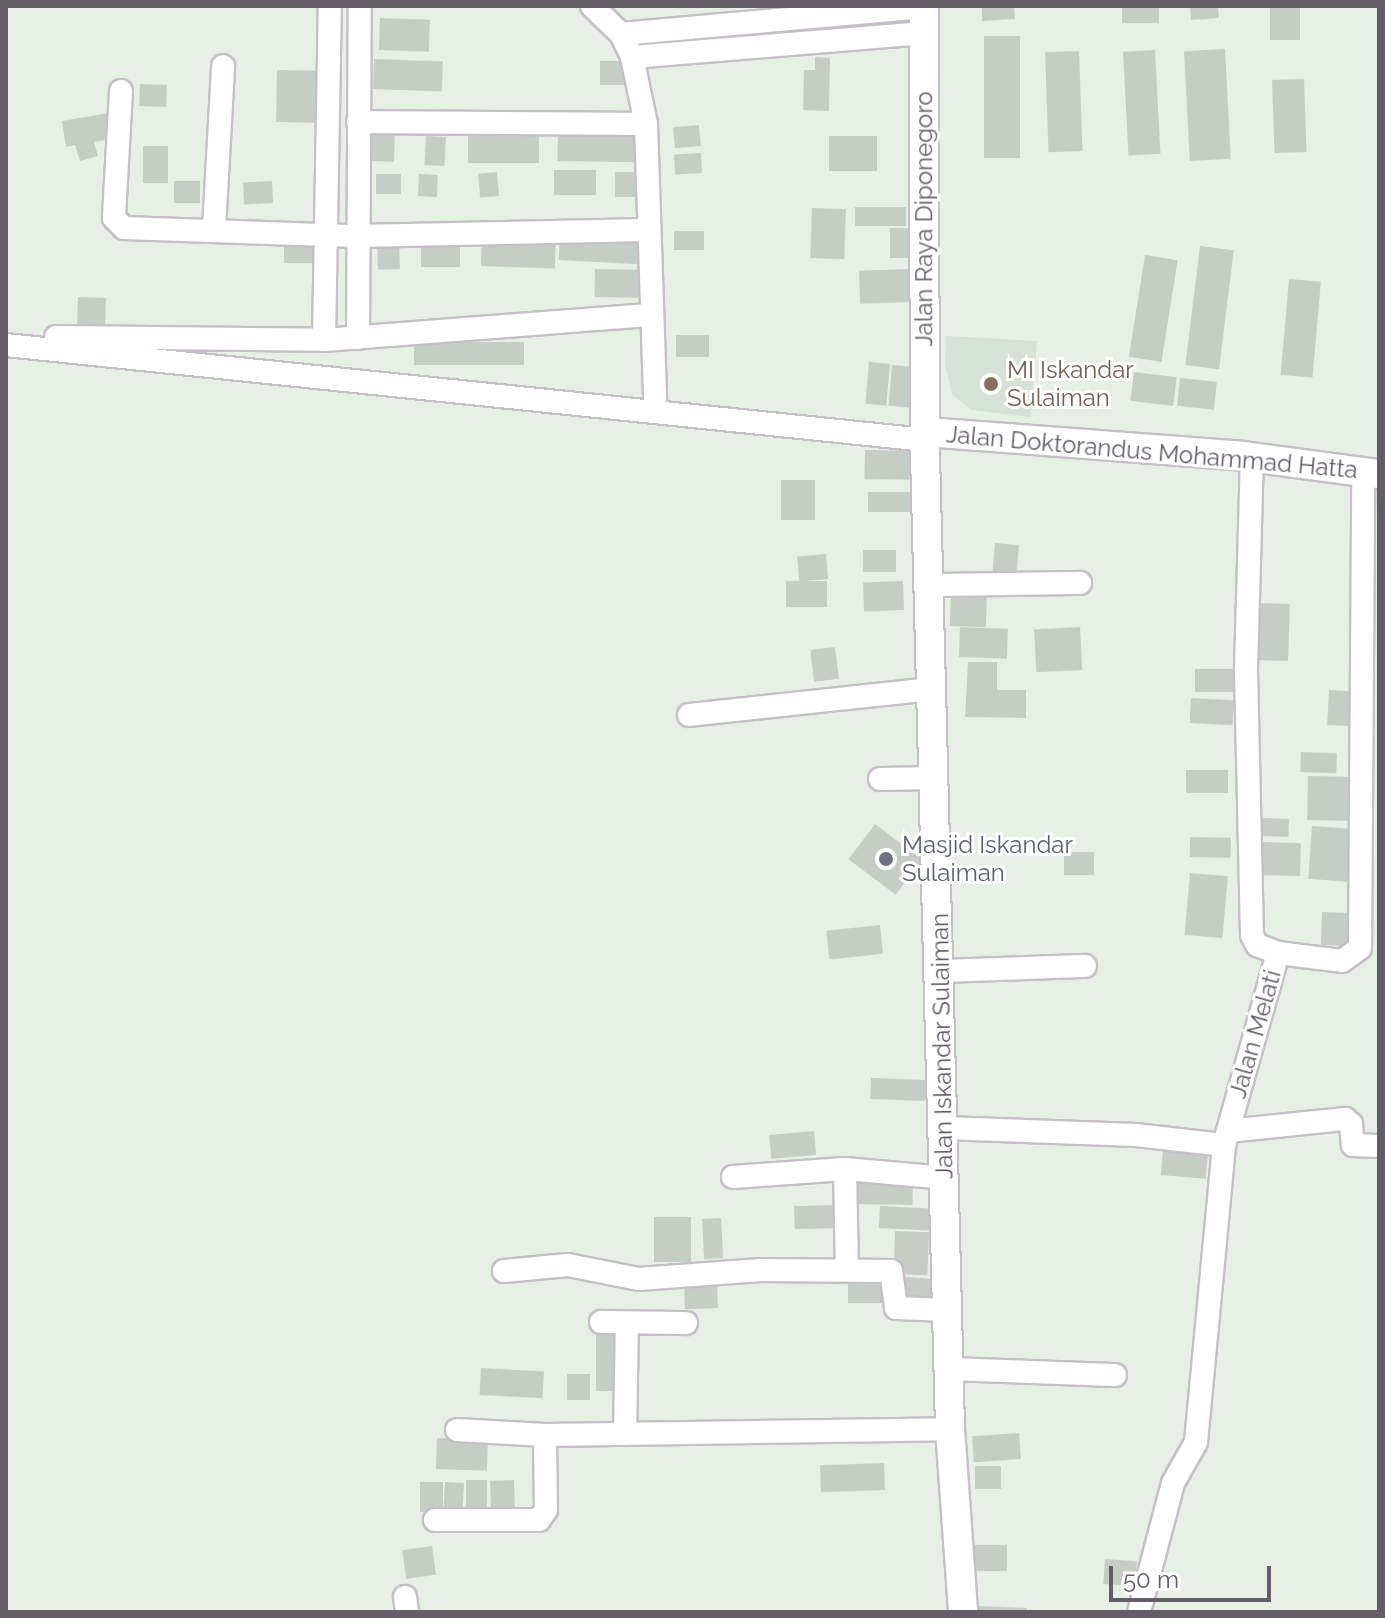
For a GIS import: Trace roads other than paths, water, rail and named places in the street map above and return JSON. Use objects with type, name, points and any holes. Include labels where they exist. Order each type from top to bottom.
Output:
[{"type":"street","points":[[324,340],[332,6],[359,6],[358,338]]},
{"type":"street","points":[[592,6],[621,34],[632,57],[646,124],[655,399]]},
{"type":"street","points":[[621,34],[924,15]]},
{"type":"street","points":[[632,57],[670,54],[924,15]]},
{"type":"street","name":"Jalan Raya Diponegoro","points":[[924,15],[925,436]]},
{"type":"street","points":[[667,29],[670,54]]},
{"type":"street","points":[[214,229],[223,66]]},
{"type":"street","points":[[121,91],[117,224],[124,228],[357,236],[649,230]]},
{"type":"street","points":[[358,122],[646,124]]},
{"type":"street","points":[[56,337],[324,340],[652,315]]},
{"type":"street","points":[[6,345],[925,436]]},
{"type":"street","name":"Jalan Doktorandus Mohammad Hatta","points":[[925,436],[1252,458],[1371,473]]},
{"type":"street","name":"Jalan Iskandar Sulaiman","points":[[925,436],[948,1369],[963,1612]]},
{"type":"street","name":"Jalan Melati","points":[[1139,1612],[1173,1483],[1196,1442],[1226,1138],[1278,953],[1257,945],[1252,935],[1246,685],[1252,458]]},
{"type":"street","points":[[1278,953],[1342,961],[1360,948],[1371,473]]},
{"type":"street","points":[[931,585],[1080,583]]},
{"type":"street","points":[[689,715],[933,689]]},
{"type":"street","points":[[880,779],[935,778]]},
{"type":"street","points":[[940,971],[1085,966]]},
{"type":"street","points":[[944,1128],[1226,1138],[1345,1119],[1351,1124],[1353,1145],[1379,1146]]},
{"type":"street","points":[[845,1169],[847,1269]]},
{"type":"street","points":[[733,1177],[845,1169],[945,1178]]},
{"type":"street","points":[[504,1271],[568,1265],[639,1279],[847,1269],[893,1272],[896,1308],[947,1310]]},
{"type":"street","points":[[601,1322],[686,1323]]},
{"type":"street","points":[[625,1434],[627,1323]]},
{"type":"street","points":[[948,1369],[1115,1375]]},
{"type":"street","points":[[457,1430],[545,1435],[950,1429]]},
{"type":"street","points":[[435,1520],[539,1520],[546,1510],[545,1435]]},
{"type":"place","name":"MI Iskandar Sulaiman","points":[[991,384]]},
{"type":"place","name":"Masjid Iskandar Sulaiman","points":[[886,859]]}]
